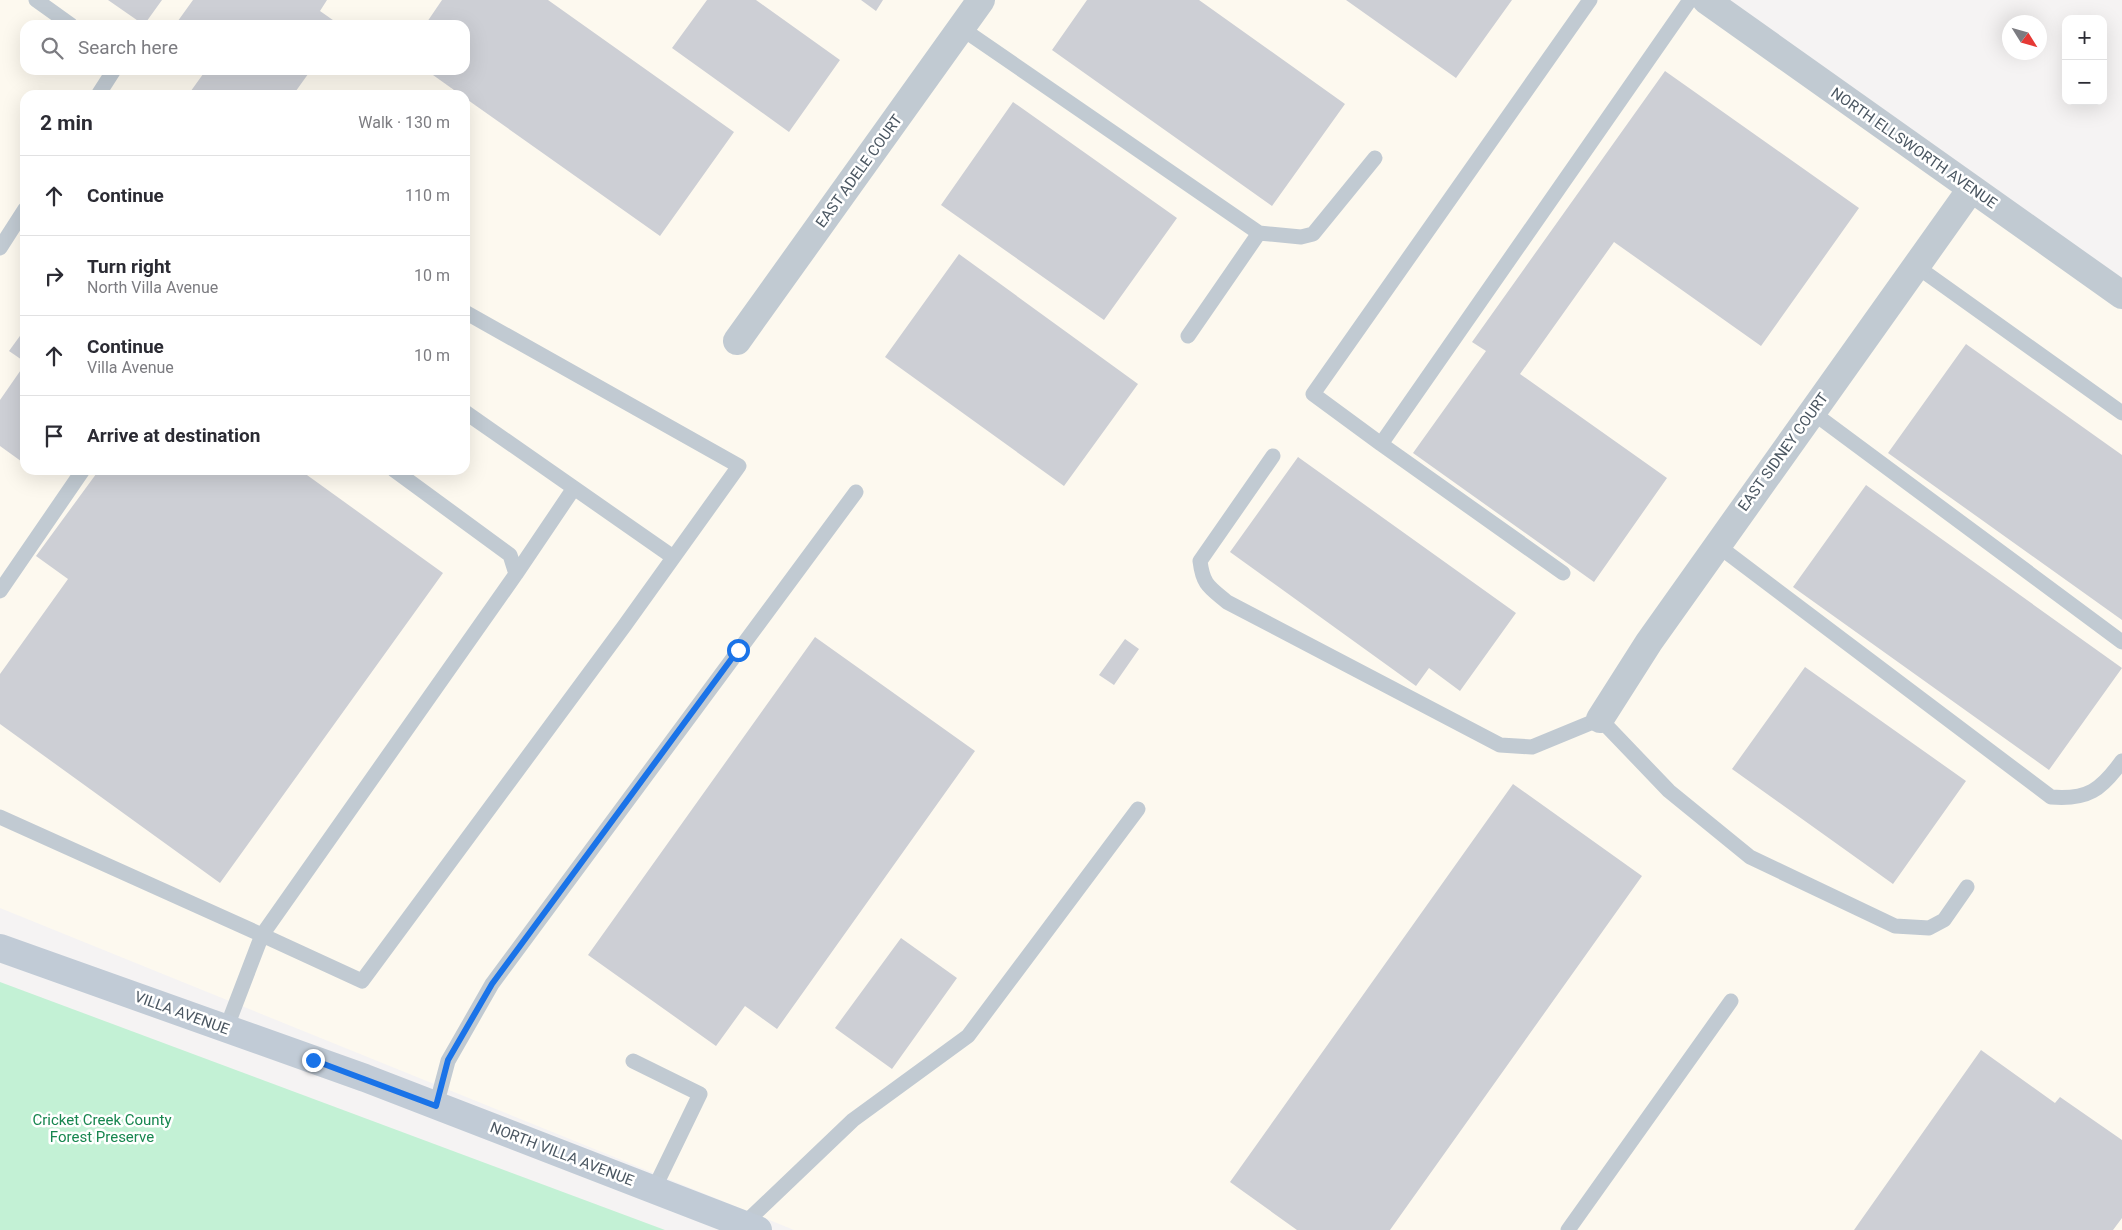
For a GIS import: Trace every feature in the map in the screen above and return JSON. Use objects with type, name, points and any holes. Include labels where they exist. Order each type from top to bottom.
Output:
[{"type":"main road","name":"VILLA AVENUE","points":[[0,948],[365,1078]]},
{"type":"main road","name":"NORTH VILLA AVENUE","points":[[365,1078],[751,1227]]},
{"type":"street","name":"EAST ADELE COURT","points":[[737,341],[981,0]]},
{"type":"street","name":"NORTH ELLSWORTH AVENUE","points":[[1706,0],[2122,295]]},
{"type":"street","name":"EAST SIDNEY COURT","points":[[1600,719],[1648,642],[1971,189]]},
{"type":"lane","points":[[36,0],[64,20]]},
{"type":"lane","points":[[1563,573],[1312,394],[1590,0]]},
{"type":"lane","points":[[1381,444],[1690,0]]},
{"type":"lane","points":[[961,28],[1259,233],[1301,237],[1313,234],[1375,158]]},
{"type":"lane","points":[[101,90],[111,75]]},
{"type":"lane","points":[[0,248],[20,217]]},
{"type":"lane","points":[[1188,336],[1259,233]]},
{"type":"lane","points":[[1916,266],[2122,413]]},
{"type":"lane","points":[[0,817],[362,981],[739,466],[470,315]]},
{"type":"lane","points":[[1812,412],[2122,642]]},
{"type":"lane","points":[[470,415],[673,557]]},
{"type":"lane","points":[[1273,456],[1200,561],[1202,578],[1226,602],[1500,746],[1532,747],[1600,719],[1669,791],[1750,857],[1895,926],[1929,928],[1944,920],[1968,887]]},
{"type":"lane","points":[[0,591],[80,475]]},
{"type":"lane","points":[[401,475],[510,555],[516,574]]},
{"type":"lane","points":[[226,1029],[262,935],[516,574],[574,488]]},
{"type":"lane","points":[[436,1106],[448,1060],[492,984],[856,492]]},
{"type":"lane","points":[[1717,545],[2051,797],[2074,798],[2094,791],[2108,781],[2122,761]]},
{"type":"lane","points":[[751,1227],[853,1120],[968,1036],[1138,809]]},
{"type":"lane","points":[[1568,1230],[1732,1001]]},
{"type":"lane","points":[[633,1061],[700,1094],[654,1189]]},
{"type":"shaded area","points":[[0,0],[1685,0],[2122,310],[2122,1230],[794,1230],[0,908]]},
{"type":"green space","name":"Cricket Creek County Forest Preserve","points":[[0,982],[665,1230],[0,1230]]},
{"type":"building","points":[[108,0],[162,0],[148,20],[137,20]]},
{"type":"building","points":[[193,0],[327,0],[320,11],[333,20],[179,20]]},
{"type":"building","points":[[442,0],[548,0],[734,132],[660,236],[470,102],[470,90],[454,90],[433,75],[470,75],[470,20],[428,20]]},
{"type":"building","points":[[707,0],[756,0],[840,60],[789,132],[672,48]]},
{"type":"building","points":[[861,0],[883,0],[876,11]]},
{"type":"building","points":[[1087,0],[1199,0],[1345,104],[1272,206],[1052,50]]},
{"type":"building","points":[[1346,0],[1512,0],[1456,78]]},
{"type":"building","points":[[1665,71],[1859,208],[1761,346],[1614,242],[1520,374],[1667,478],[1594,582],[1413,453],[1486,351],[1472,342]]},
{"type":"building","points":[[202,75],[307,75],[297,90],[192,90]]},
{"type":"building","points":[[1013,102],[1177,218],[1104,320],[941,205]]},
{"type":"building","points":[[959,254],[1138,384],[1064,486],[885,357]]},
{"type":"building","points":[[20,336],[20,359],[9,351]]},
{"type":"building","points":[[1966,344],[2122,455],[2122,620],[1888,453]]},
{"type":"building","points":[[20,371],[20,460],[0,446],[0,400]]},
{"type":"building","points":[[1298,457],[1516,613],[1460,691],[1429,668],[1416,686],[1230,552]]},
{"type":"building","points":[[95,475],[307,475],[443,573],[220,883],[0,724],[0,674],[68,579],[36,556]]},
{"type":"building","points":[[1866,485],[2122,668],[2049,770],[1793,587]]},
{"type":"building","points":[[815,637],[975,751],[777,1029],[745,1006],[716,1046],[588,955]]},
{"type":"building","points":[[1125,639],[1139,649],[1114,685],[1099,675]]},
{"type":"building","points":[[1805,667],[1966,781],[1893,884],[1732,769]]},
{"type":"building","points":[[1513,784],[1642,876],[1390,1230],[1297,1230],[1230,1182]]},
{"type":"building","points":[[901,938],[957,978],[892,1069],[835,1028]]},
{"type":"building","points":[[1981,1050],[2055,1103],[2060,1097],[2122,1140],[2122,1218],[2113,1230],[1854,1230]]},
{"type":"route","points":[[313,1060],[436,1106],[448,1060],[492,984],[738,650]]}]
